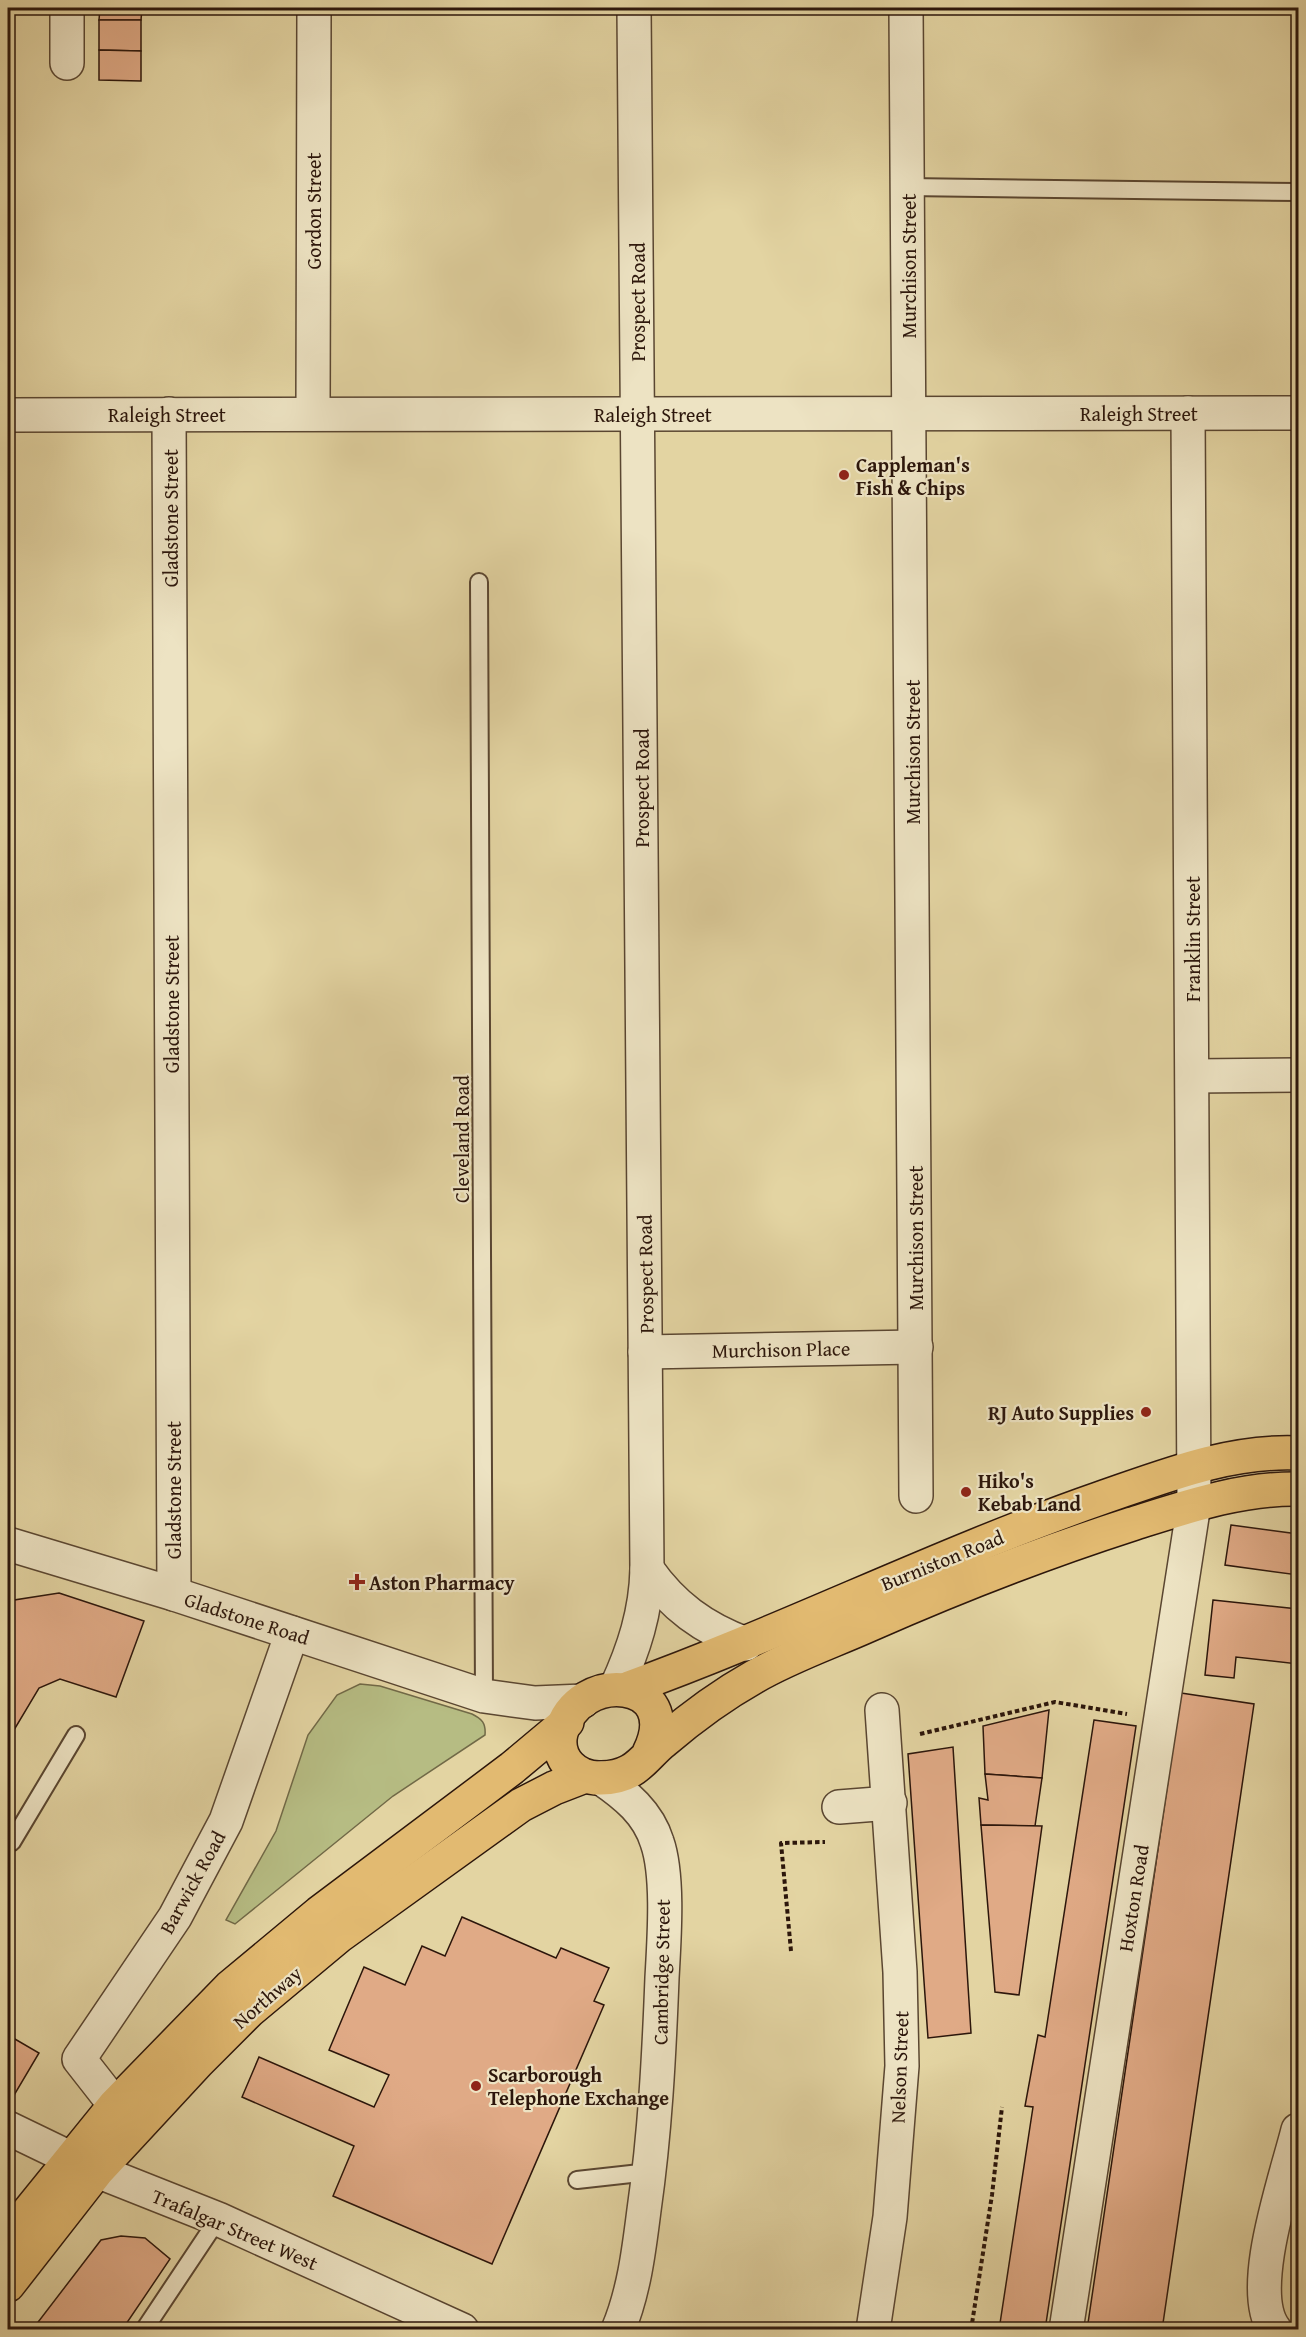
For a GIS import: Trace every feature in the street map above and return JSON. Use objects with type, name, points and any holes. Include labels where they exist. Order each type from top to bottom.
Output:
[{"type":"main road","name":"Burniston Road","points":[[633,1685],[746,1644],[922,1566],[1052,1515],[1196,1465],[1241,1456],[1299,1453]]},
{"type":"main road","name":"Burniston Road","points":[[649,1753],[697,1714],[755,1676],[941,1593],[1060,1547],[1194,1504],[1242,1494],[1299,1489]]},
{"type":"main road","points":[[633,1685],[656,1714],[658,1726],[649,1753],[631,1770],[574,1745],[604,1690],[633,1685]]},
{"type":"main road","name":"Northway","points":[[8,2285],[84,2165],[115,2105],[230,1987],[319,1913],[512,1768],[574,1745]]},
{"type":"main road","name":"Northway","points":[[8,2237],[198,2062],[249,2011],[339,1936],[521,1805],[554,1788],[574,1745]]},
{"type":"street","points":[[67,8],[67,63]]},
{"type":"street","name":"Gordon Street","points":[[313,414],[314,8]]},
{"type":"street","name":"Prospect Road","points":[[633,1685],[647,1569],[634,8]]},
{"type":"street","name":"Murchison Street","points":[[906,8],[916,1496]]},
{"type":"street","name":"Franklin Street","points":[[1188,413],[1196,1465]]},
{"type":"street","name":"Raleigh Street","points":[[8,415],[1299,413]]},
{"type":"street","name":"Gladstone Street","points":[[169,414],[174,1594]]},
{"type":"street","points":[[1193,1076],[1299,1076]]},
{"type":"street","name":"Murchison Place","points":[[645,1352],[916,1347]]},
{"type":"street","name":"Hoxton Road","points":[[1066,2330],[1194,1504],[1196,1465]]},
{"type":"street","name":"Gladstone Road","points":[[8,1544],[174,1594],[484,1696],[535,1704],[574,1745]]},
{"type":"street","points":[[647,1569],[674,1604],[692,1618],[718,1634],[746,1644]]},
{"type":"street","name":"Barwick Road","points":[[115,2105],[79,2059],[175,1917],[226,1821],[292,1633]]},
{"type":"street","name":"Gladstone Road","points":[[484,1696],[574,1745]]},
{"type":"street","name":"Nelson Street","points":[[873,2330],[890,2217],[902,2066],[900,1972],[882,1710]]},
{"type":"street","name":"Cambridge Street","points":[[574,1745],[640,1810],[657,1841],[662,1858],[664,1942],[659,2069],[638,2260],[618,2330]]},
{"type":"street","points":[[839,1807],[890,1803]]},
{"type":"street","name":"Trafalgar Street West","points":[[8,2128],[84,2165],[218,2219],[462,2330]]},
{"type":"street","points":[[1275,2330],[1266,2319],[1264,2281],[1270,2236],[1299,2130]]},
{"type":"lane","points":[[907,187],[1299,192]]},
{"type":"lane","name":"Cleveland Road","points":[[479,582],[484,1696]]},
{"type":"lane","points":[[8,1839],[12,1842],[76,1735]]},
{"type":"lane","points":[[577,2180],[649,2172]]},
{"type":"lane","points":[[144,2330],[218,2219]]},
{"type":"path","points":[[886,1742],[1055,1702],[1160,1719]]},
{"type":"path","points":[[790,1951],[781,1844],[839,1841],[839,1807]]},
{"type":"path","points":[[971,2330],[992,2195],[1002,2107]]},
{"type":"green space","points":[[360,1684],[380,1686],[472,1714],[483,1722],[485,1735],[393,1796],[235,1924],[226,1920],[276,1831],[308,1735],[337,1695]]},
{"type":"building","points":[[100,8],[142,8],[141,20],[99,20]]},
{"type":"building","points":[[99,20],[141,20],[141,51],[99,50]]},
{"type":"building","points":[[99,50],[141,51],[141,81],[99,80]]},
{"type":"building","points":[[1231,1525],[1298,1534],[1298,1575],[1225,1565]]},
{"type":"building","points":[[59,1593],[144,1621],[116,1697],[60,1679],[39,1688],[8,1740],[8,1601]]},
{"type":"building","points":[[1213,1600],[1298,1609],[1298,1664],[1236,1657],[1234,1678],[1205,1675]]},
{"type":"building","points":[[1181,1693],[1254,1704],[1162,2330],[1087,2330]]},
{"type":"building","points":[[1049,1710],[1042,1778],[985,1774],[983,1726]]},
{"type":"building","points":[[1094,1720],[1136,1726],[1045,2330],[999,2330],[1033,2107],[1025,2106],[1038,2035],[1045,2037]]},
{"type":"building","points":[[953,1747],[971,2033],[928,2038],[908,1754]]},
{"type":"building","points":[[985,1774],[1042,1778],[1035,1826],[981,1825],[979,1798],[988,1800]]},
{"type":"building","points":[[981,1825],[1042,1826],[1019,1995],[995,1992]]},
{"type":"building","name":"Scarborough Telephone Exchange","points":[[462,1917],[556,1958],[561,1948],[609,1968],[594,2001],[604,2005],[492,2264],[333,2196],[354,2146],[242,2097],[259,2057],[374,2107],[389,2075],[329,2050],[364,1967],[405,1985],[422,1946],[445,1956]]},
{"type":"building","points":[[8,2035],[39,2053],[13,2097],[8,2094]]},
{"type":"building","points":[[121,2236],[145,2238],[170,2259],[122,2330],[32,2330],[101,2240]]},
{"type":"place","name":"Cappleman's Fish & Chips","points":[[844,475]]},
{"type":"place","name":"RJ Auto Supplies","points":[[1146,1412]]},
{"type":"place","name":"Hiko's Kebab Land","points":[[966,1492]]},
{"type":"place","name":"Aston Pharmacy","points":[[357,1582]]},
{"type":"place","name":"Scarborough Telephone Exchange","points":[[476,2086]]}]
